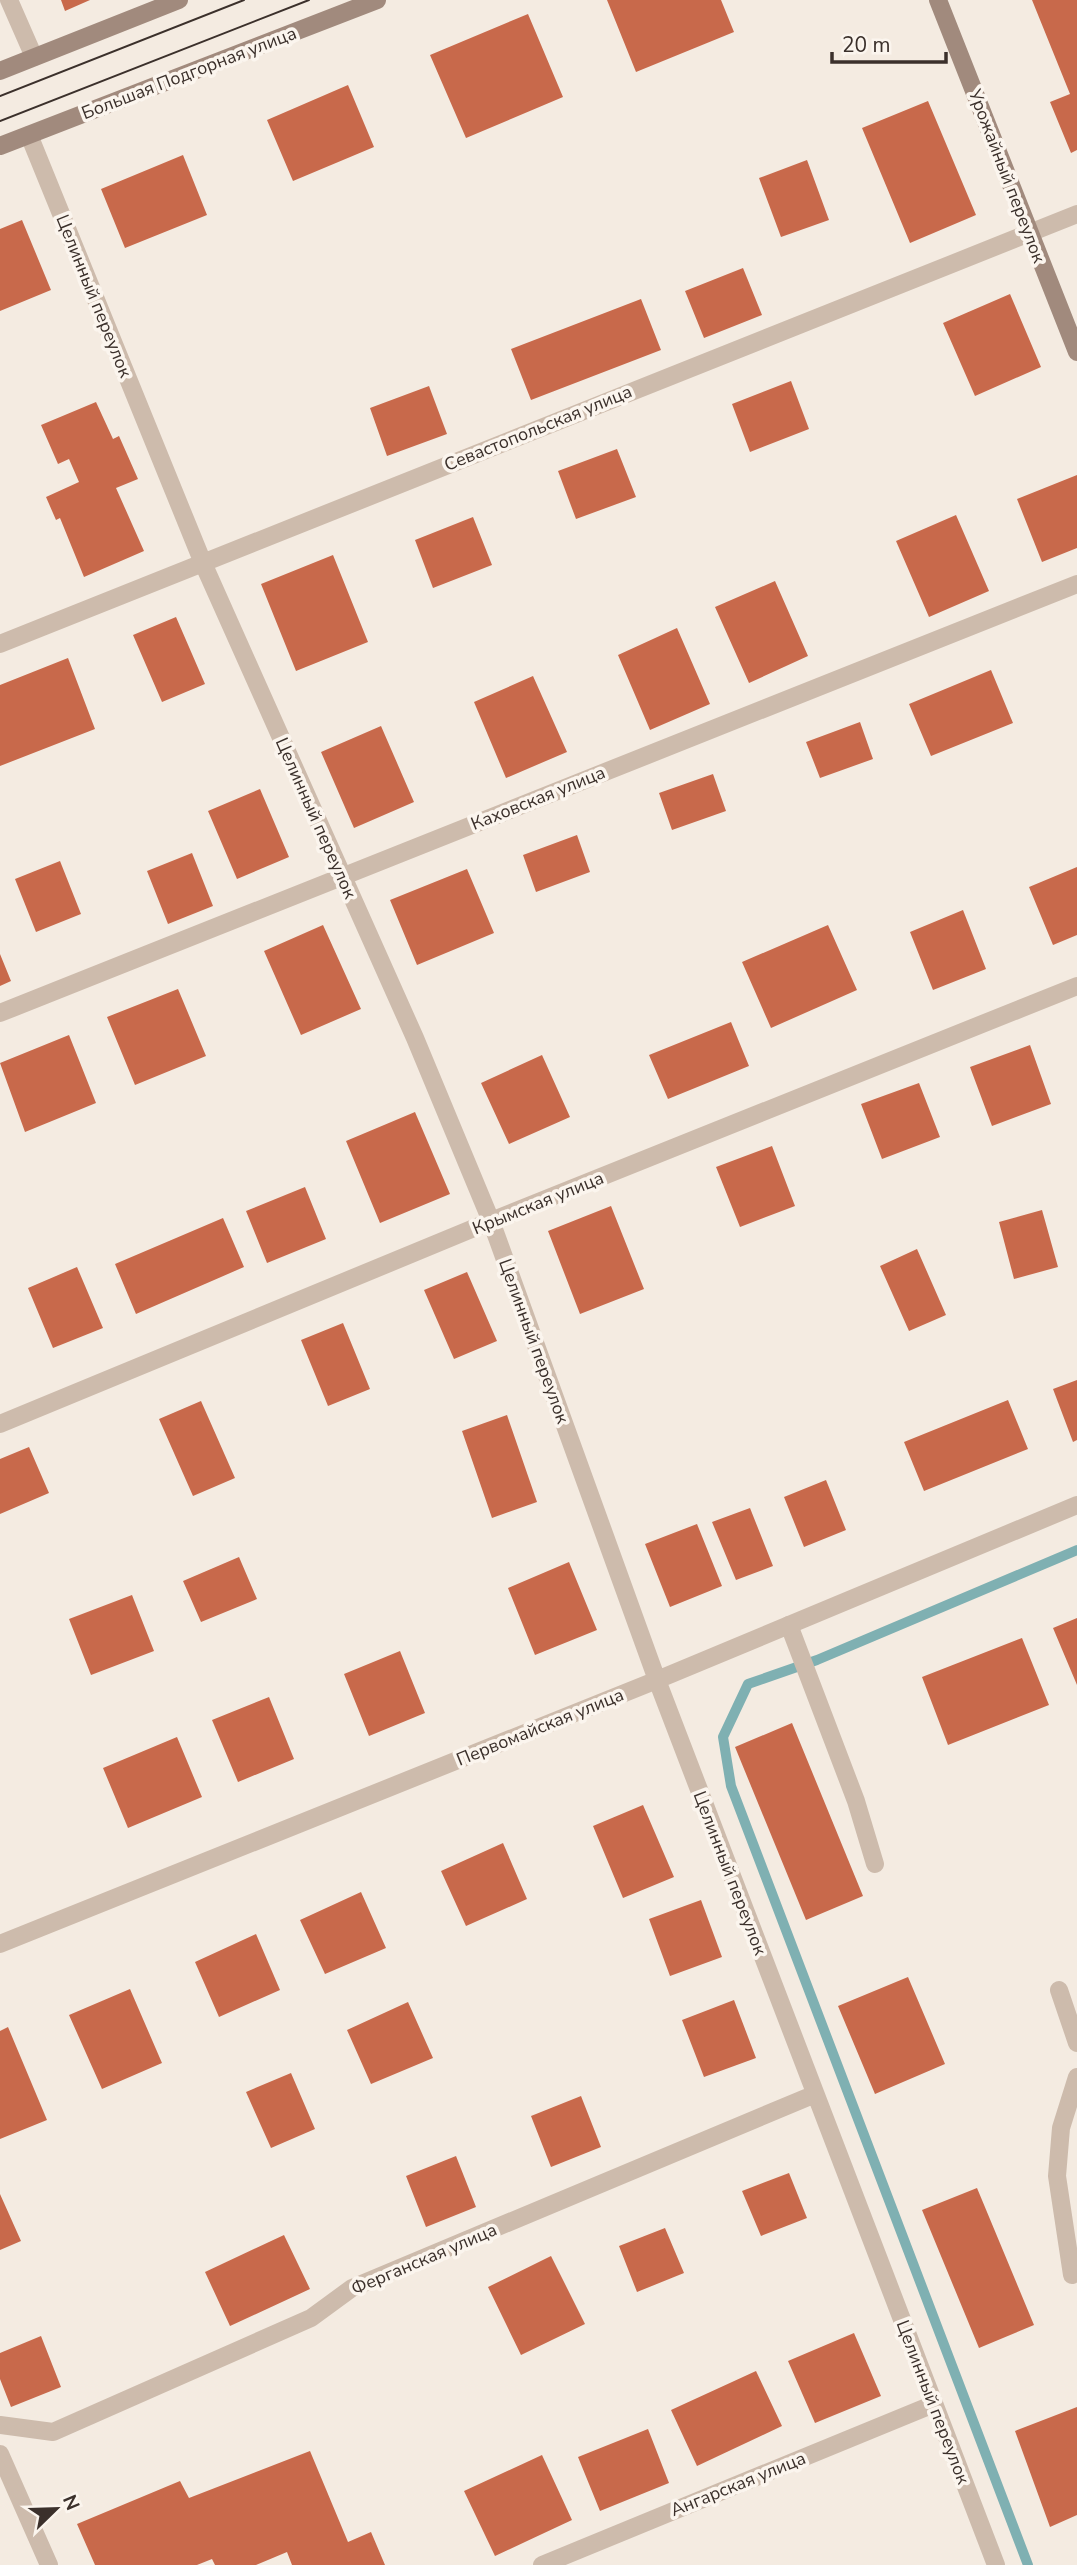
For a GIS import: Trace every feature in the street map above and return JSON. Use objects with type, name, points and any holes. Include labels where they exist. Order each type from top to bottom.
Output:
[{"type":"main road","points":[[0,71],[178,0]]},
{"type":"main road","name":"Большая Подгорная улица","points":[[0,146],[377,0]]},
{"type":"main road","name":"Урожайный переулок","points":[[938,0],[1077,352]]},
{"type":"street","points":[[9,0],[34,57]]},
{"type":"street","name":"Целинный переулок","points":[[29,135],[203,563],[415,1038],[491,1221],[657,1680],[813,2095],[996,2565]]},
{"type":"street","name":"Севастопольская улица","points":[[0,643],[1077,214]]},
{"type":"street","name":"Каховская улица","points":[[0,1013],[1077,584]]},
{"type":"street","name":"Крымская улица","points":[[0,1424],[491,1221],[1077,986]]},
{"type":"street","name":"Первомайская улица","points":[[0,1944],[657,1680],[1077,1505]]},
{"type":"street","points":[[789,1625],[856,1801],[875,1864]]},
{"type":"street","points":[[1059,1990],[1077,2043]]},
{"type":"street","points":[[1072,2275],[1069,2193],[1057,2176],[1061,2128],[1077,2077]]},
{"type":"street","name":"Ферганская улица","points":[[0,2425],[53,2432],[311,2318],[352,2288],[813,2095]]},
{"type":"street","name":"Ангарская улица","points":[[542,2565],[934,2404]]},
{"type":"street","points":[[0,2454],[49,2565]]},
{"type":"building","points":[[61,0],[90,0],[65,11]]},
{"type":"building","points":[[607,0],[721,0],[734,32],[636,72]]},
{"type":"building","points":[[1032,0],[1077,0],[1077,150],[1071,153],[1050,102],[1070,94]]},
{"type":"building","points":[[528,14],[563,97],[466,138],[430,55]]},
{"type":"building","points":[[348,85],[374,147],[293,181],[267,120]]},
{"type":"building","points":[[928,101],[976,215],[910,243],[862,128]]},
{"type":"building","points":[[183,155],[207,215],[125,248],[101,189]]},
{"type":"building","points":[[807,160],[829,220],[781,237],[759,178]]},
{"type":"building","points":[[22,220],[51,290],[0,311],[0,229]]},
{"type":"building","points":[[743,268],[762,315],[704,338],[685,291]]},
{"type":"building","points":[[1010,294],[1041,367],[975,396],[943,323]]},
{"type":"building","points":[[641,299],[661,350],[531,400],[511,349]]},
{"type":"building","points":[[791,381],[809,429],[750,452],[732,404]]},
{"type":"building","points":[[429,386],[447,434],[387,456],[370,408]]},
{"type":"building","points":[[96,402],[113,439],[119,436],[138,479],[116,488],[144,551],[84,577],[60,518],[56,520],[46,497],[79,482],[69,459],[58,464],[41,425]]},
{"type":"building","points":[[617,449],[636,497],[576,519],[558,471]]},
{"type":"building","points":[[1077,475],[1077,548],[1042,562],[1017,499]]},
{"type":"building","points":[[956,515],[989,591],[929,617],[896,541]]},
{"type":"building","points":[[473,517],[492,565],[433,588],[415,540]]},
{"type":"building","points":[[333,555],[368,642],[296,671],[261,584]]},
{"type":"building","points":[[775,581],[808,656],[749,683],[715,607]]},
{"type":"building","points":[[176,617],[205,684],[162,702],[133,635]]},
{"type":"building","points":[[677,628],[710,704],[650,730],[618,655]]},
{"type":"building","points":[[68,658],[95,729],[0,766],[0,685]]},
{"type":"building","points":[[991,670],[1013,723],[931,756],[909,704]]},
{"type":"building","points":[[533,676],[567,752],[506,778],[474,702]]},
{"type":"building","points":[[860,722],[873,759],[820,778],[806,742]]},
{"type":"building","points":[[381,726],[414,802],[354,828],[321,752]]},
{"type":"building","points":[[713,774],[726,811],[672,830],[659,793]]},
{"type":"building","points":[[260,789],[289,857],[237,879],[208,811]]},
{"type":"building","points":[[577,835],[590,872],[536,892],[523,855]]},
{"type":"building","points":[[192,853],[213,906],[168,924],[147,871]]},
{"type":"building","points":[[60,861],[81,914],[36,932],[15,879]]},
{"type":"building","points":[[1077,867],[1077,935],[1053,945],[1029,887]]},
{"type":"building","points":[[467,869],[494,933],[417,965],[390,900]]},
{"type":"building","points":[[963,910],[986,969],[933,990],[910,932]]},
{"type":"building","points":[[323,925],[361,1009],[301,1035],[264,951]]},
{"type":"building","points":[[828,925],[857,990],[771,1028],[742,962]]},
{"type":"building","points":[[0,954],[11,981],[0,986]]},
{"type":"building","points":[[178,989],[206,1056],[135,1085],[107,1017]]},
{"type":"building","points":[[731,1022],[749,1066],[668,1099],[649,1055]]},
{"type":"building","points":[[69,1035],[96,1103],[25,1132],[0,1063]]},
{"type":"building","points":[[1030,1045],[1051,1104],[992,1126],[970,1067]]},
{"type":"building","points":[[542,1055],[570,1117],[509,1144],[481,1083]]},
{"type":"building","points":[[919,1083],[940,1137],[882,1159],[861,1104]]},
{"type":"building","points":[[415,1112],[450,1194],[380,1223],[346,1141]]},
{"type":"building","points":[[772,1146],[795,1206],[740,1227],[716,1167]]},
{"type":"building","points":[[305,1187],[326,1239],[267,1263],[246,1211]]},
{"type":"building","points":[[611,1206],[644,1289],[580,1314],[548,1231]]},
{"type":"building","points":[[1042,1210],[1058,1267],[1014,1279],[999,1222]]},
{"type":"building","points":[[223,1218],[244,1267],[136,1314],[115,1264]]},
{"type":"building","points":[[917,1249],[946,1315],[909,1331],[880,1266]]},
{"type":"building","points":[[77,1267],[103,1328],[53,1348],[28,1288]]},
{"type":"building","points":[[467,1272],[497,1341],[454,1359],[424,1290]]},
{"type":"building","points":[[343,1323],[370,1389],[328,1406],[301,1340]]},
{"type":"building","points":[[1077,1380],[1077,1440],[1073,1442],[1053,1389]]},
{"type":"building","points":[[1008,1400],[1028,1449],[924,1491],[904,1442]]},
{"type":"building","points":[[201,1401],[235,1478],[193,1496],[159,1419]]},
{"type":"building","points":[[507,1415],[537,1502],[492,1518],[462,1431]]},
{"type":"building","points":[[29,1447],[49,1493],[0,1514],[0,1459]]},
{"type":"building","points":[[826,1480],[846,1530],[804,1547],[784,1497]]},
{"type":"building","points":[[750,1508],[773,1566],[736,1580],[712,1522]]},
{"type":"building","points":[[697,1524],[722,1586],[670,1607],[645,1544]]},
{"type":"building","points":[[239,1557],[257,1599],[201,1622],[183,1581]]},
{"type":"building","points":[[569,1562],[597,1630],[535,1655],[508,1588]]},
{"type":"building","points":[[132,1595],[154,1651],[91,1675],[69,1619]]},
{"type":"building","points":[[1077,1618],[1077,1685],[1053,1628]]},
{"type":"building","points":[[1022,1638],[1049,1705],[948,1745],[922,1677]]},
{"type":"building","points":[[400,1651],[425,1713],[369,1736],[344,1674]]},
{"type":"building","points":[[269,1697],[294,1759],[238,1782],[212,1720]]},
{"type":"building","points":[[792,1723],[863,1896],[806,1920],[735,1747]]},
{"type":"building","points":[[177,1737],[202,1797],[128,1828],[103,1768]]},
{"type":"building","points":[[643,1805],[674,1877],[623,1898],[593,1826]]},
{"type":"building","points":[[503,1843],[527,1899],[466,1926],[441,1871]]},
{"type":"building","points":[[361,1892],[386,1948],[325,1974],[300,1920]]},
{"type":"building","points":[[701,1900],[722,1957],[670,1976],[649,1919]]},
{"type":"building","points":[[256,1934],[280,1990],[219,2017],[195,1962]]},
{"type":"building","points":[[908,1977],[945,2064],[875,2094],[838,2006]]},
{"type":"building","points":[[130,1989],[162,2063],[102,2089],[69,2015]]},
{"type":"building","points":[[734,2000],[756,2058],[704,2077],[682,2020]]},
{"type":"building","points":[[408,2002],[433,2058],[371,2084],[347,2030]]},
{"type":"building","points":[[8,2027],[47,2120],[0,2139],[0,2031]]},
{"type":"building","points":[[291,2073],[315,2129],[271,2148],[246,2092]]},
{"type":"building","points":[[581,2096],[601,2147],[551,2167],[531,2116]]},
{"type":"building","points":[[456,2156],[476,2207],[426,2227],[406,2176]]},
{"type":"building","points":[[789,2173],[807,2218],[761,2236],[742,2191]]},
{"type":"building","points":[[977,2188],[1034,2325],[979,2348],[922,2210]]},
{"type":"building","points":[[0,2194],[21,2241],[0,2250]]},
{"type":"building","points":[[665,2228],[684,2273],[637,2292],[619,2246]]},
{"type":"building","points":[[284,2235],[310,2289],[230,2326],[205,2272]]},
{"type":"building","points":[[551,2256],[585,2324],[521,2355],[488,2287]]},
{"type":"building","points":[[854,2333],[881,2396],[815,2423],[788,2361]]},
{"type":"building","points":[[41,2336],[61,2387],[11,2407],[0,2379],[0,2353]]},
{"type":"building","points":[[756,2371],[782,2426],[697,2466],[671,2410]]},
{"type":"building","points":[[1077,2407],[1077,2515],[1050,2527],[1015,2431]]},
{"type":"building","points":[[648,2429],[669,2483],[600,2511],[578,2457]]},
{"type":"building","points":[[310,2451],[348,2542],[371,2532],[385,2565],[292,2565],[287,2552],[256,2565],[215,2565],[212,2559],[197,2565],[95,2565],[77,2524],[180,2481],[189,2498]]},
{"type":"building","points":[[542,2455],[572,2520],[495,2556],[464,2491]]},
{"type":"waterway","points":[[1028,2565],[731,1786],[723,1737],[748,1684],[817,1660],[1077,1550]]},
{"type":"tram line","points":[[0,96],[244,0]]},
{"type":"tram line","points":[[0,121],[309,0]]}]
